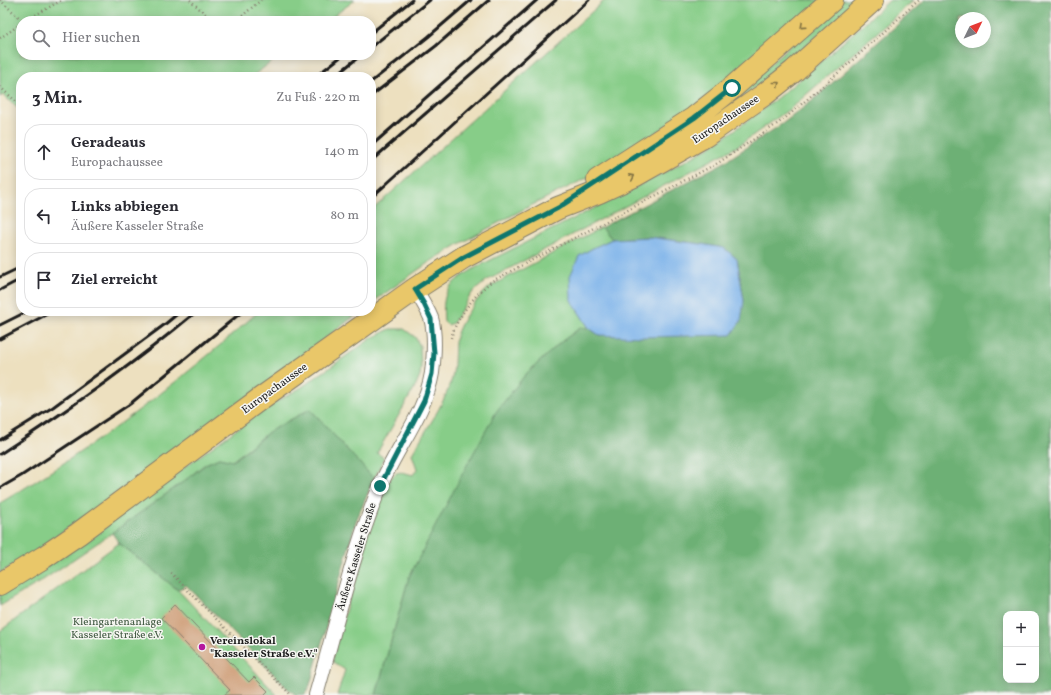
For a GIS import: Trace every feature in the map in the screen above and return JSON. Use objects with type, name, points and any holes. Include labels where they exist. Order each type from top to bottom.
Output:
[{"type":"main road","name":"Europachaussee","points":[[0,584],[78,534],[260,399],[415,289],[464,257],[558,208],[694,118],[732,88],[832,0]]},
{"type":"main road","name":"Europachaussee","points":[[558,208],[599,192],[636,175],[705,136],[765,94],[873,0]]},
{"type":"street","name":"Äußere Kasseler Straße","points":[[316,695],[365,524],[380,486],[424,401],[432,374],[434,353],[431,319],[415,289]]},
{"type":"path","points":[[0,0],[18,16]]},
{"type":"path","points":[[33,16],[62,0]]},
{"type":"path","points":[[190,0],[208,16]]},
{"type":"path","points":[[242,16],[261,0]]},
{"type":"path","points":[[450,341],[453,330],[459,320],[484,287],[492,281],[718,163],[783,120],[919,0]]},
{"type":"path","points":[[0,38],[16,27]]},
{"type":"path","points":[[0,87],[16,101]]},
{"type":"path","points":[[171,573],[291,695]]},
{"type":"green space","points":[[0,0],[355,0],[334,16],[16,16],[16,60],[274,60],[258,72],[16,72],[16,107],[3,95],[0,97]]},
{"type":"green space","points":[[605,0],[821,0],[748,68],[605,169],[526,208],[459,244],[428,263],[376,299],[376,206]]},
{"type":"green space","points":[[842,0],[858,0],[760,84],[699,127]]},
{"type":"green space","points":[[890,0],[914,0],[791,108],[738,146],[486,281],[472,293],[453,323],[448,325],[444,322],[444,301],[449,288],[454,282],[477,267],[597,207],[714,144],[738,128],[783,93]]},
{"type":"green space","points":[[925,0],[1051,0],[1051,695],[376,695],[409,577],[496,412],[525,375],[561,342],[580,328],[589,328],[599,335],[744,301],[737,259],[724,248],[648,237],[612,239],[602,227],[723,163],[782,124],[812,101]]},
{"type":"green space","points":[[602,227],[612,239],[579,256],[571,300],[589,328],[580,328],[561,342],[525,375],[409,577],[376,695],[337,695],[345,670],[333,662],[333,657],[364,542],[389,481],[397,473],[402,472],[413,475],[417,469],[412,454],[438,410],[451,382],[454,367],[456,335],[463,320],[474,304],[491,286]]},
{"type":"green space","points":[[253,316],[354,316],[242,402],[42,547],[0,573],[0,503],[35,482],[102,437],[166,389],[229,338]]},
{"type":"green space","points":[[390,329],[404,329],[415,337],[420,346],[421,366],[420,375],[415,387],[377,453],[384,458],[374,479],[310,409],[270,431],[232,461],[219,458],[205,464],[183,482],[112,533],[40,582],[0,606],[0,595],[52,563],[266,408],[302,387],[372,338]]},
{"type":"green space","points":[[310,409],[374,479],[356,521],[309,688],[305,694],[296,695],[288,689],[186,585],[178,590],[119,543],[112,533],[206,464],[219,458],[233,461],[270,431]]},
{"type":"green space","name":"Kleingartenanlage Kasseler Straße e.V.","points":[[119,543],[178,590],[277,695],[0,695],[0,631]]},
{"type":"water","points":[[648,237],[724,248],[737,259],[744,301],[741,321],[731,335],[641,337],[599,335],[589,328],[571,300],[570,276],[579,256],[612,239]]},
{"type":"building","name":"Vereinslokal \"Kasseler Straße e.V.\"","points":[[175,604],[249,682],[254,677],[268,691],[264,695],[224,695],[230,690],[161,618]]},
{"type":"railway","points":[[376,29],[412,0]]},
{"type":"railway","points":[[376,43],[430,0]]},
{"type":"railway","points":[[376,78],[428,37],[471,0]]},
{"type":"railway","points":[[376,92],[436,46],[489,0]]},
{"type":"railway","points":[[376,142],[537,0]]},
{"type":"railway","points":[[376,157],[556,0]]},
{"type":"railway","points":[[376,193],[589,0]]},
{"type":"railway","points":[[321,72],[337,60]]},
{"type":"railway","points":[[340,72],[355,60]]},
{"type":"railway","points":[[0,277],[16,269]]},
{"type":"railway","points":[[0,290],[16,282]]},
{"type":"railway","points":[[0,325],[18,316]]},
{"type":"railway","points":[[0,339],[44,316]]},
{"type":"railway","points":[[0,440],[53,407],[175,316]]},
{"type":"railway","points":[[0,454],[101,386],[191,316]]},
{"type":"railway","points":[[0,488],[21,476],[130,404],[237,316]]},
{"type":"place","name":"Vereinslokal \"Kasseler Straße e.V.\"","points":[[202,647]]},
{"type":"route","points":[[380,486],[424,401],[432,374],[434,353],[431,319],[415,289],[464,257],[558,208],[694,118],[732,88]]}]
